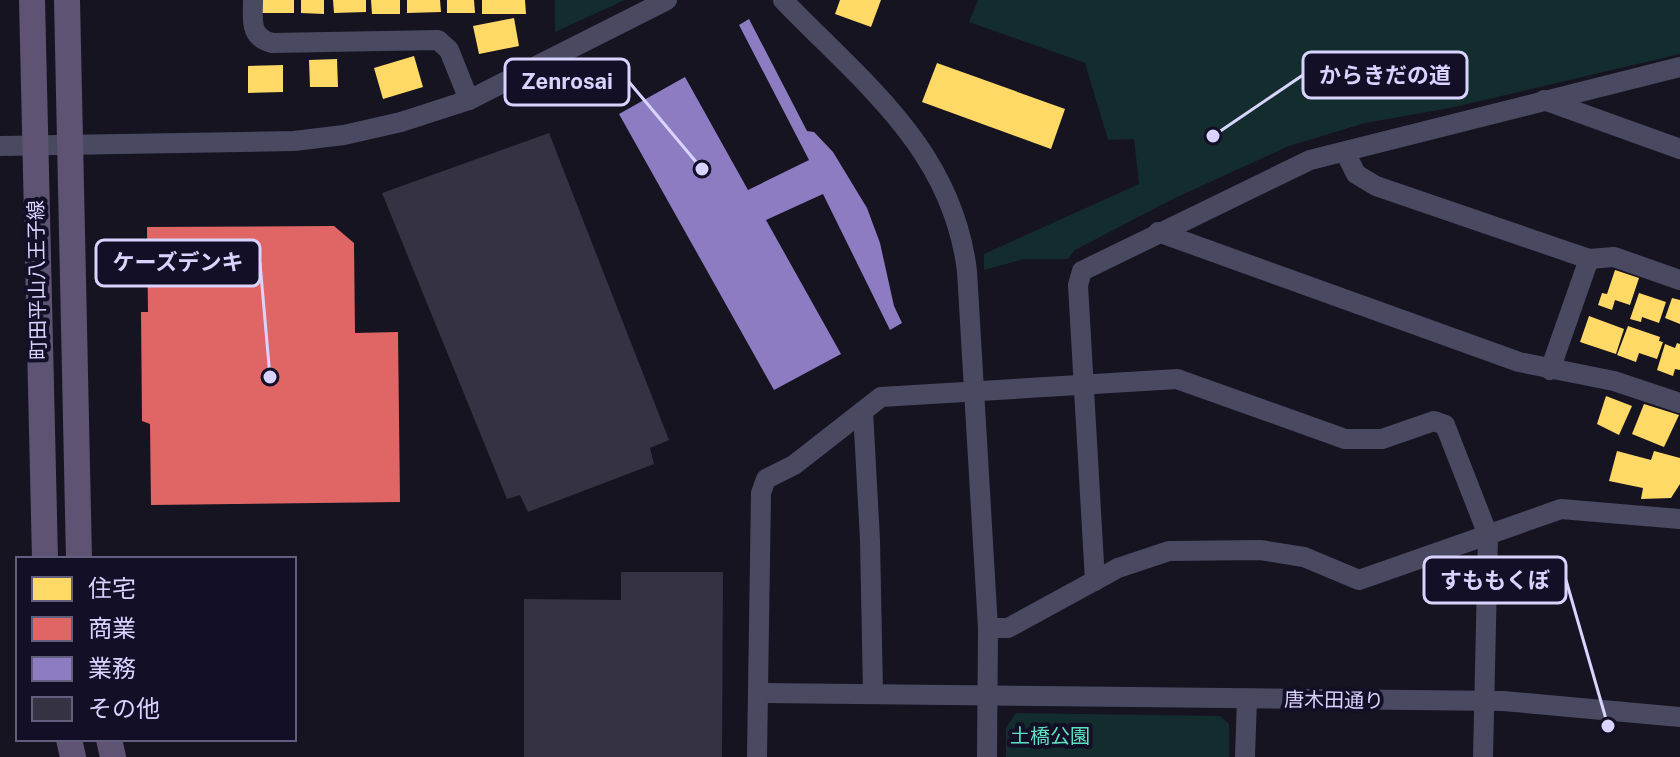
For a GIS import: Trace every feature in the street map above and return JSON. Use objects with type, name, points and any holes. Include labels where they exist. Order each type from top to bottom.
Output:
[{"type":"main road","name":"町田平山八王子線","points":[[32,0],[45,557]]},
{"type":"main road","name":"町田平山八王子線","points":[[67,0],[79,557]]},
{"type":"street","points":[[253,0],[253,30],[261,40],[272,43],[438,40],[449,50],[469,100]]},
{"type":"street","points":[[0,146],[294,141],[387,125],[469,100],[667,0]]},
{"type":"street","points":[[783,0],[911,135],[943,183],[962,233],[988,628],[987,757]]},
{"type":"street","points":[[1095,581],[1080,275],[1158,232],[1310,160],[1680,67]]},
{"type":"street","points":[[1544,100],[1680,149]]},
{"type":"street","points":[[1345,152],[1356,174],[1376,186],[1589,259],[1614,257],[1680,280]]},
{"type":"street","points":[[1158,232],[1505,357],[1550,370],[1614,381],[1680,403]]},
{"type":"street","points":[[1550,370],[1589,259]]},
{"type":"street","points":[[757,757],[761,488],[772,474],[794,465],[881,397],[1177,379],[1345,439],[1382,439],[1434,421],[1445,425],[1488,535],[1483,757]]},
{"type":"street","points":[[863,411],[873,692]]},
{"type":"street","points":[[988,628],[1008,628],[1118,568],[1169,551],[1260,550],[1304,557],[1359,580],[1561,509],[1680,519]]},
{"type":"street","name":"唐木田通り","points":[[758,693],[1484,701],[1680,717]]},
{"type":"street","points":[[1245,757],[1247,699]]},
{"type":"green space","points":[[555,0],[625,0],[555,32]]},
{"type":"green space","points":[[978,0],[1680,0],[1680,54],[1450,108],[1365,123],[1289,146],[1173,199],[1075,250],[1068,259],[1024,259],[984,270],[984,254],[1139,184],[1134,139],[1108,140],[1085,63],[969,22]]},
{"type":"green space","name":"土橋公園","points":[[1016,713],[1220,716],[1229,724],[1229,757],[1006,757],[1006,728]]},
{"type":"building: 住宅","points":[[262,0],[294,0],[294,13],[262,13]]},
{"type":"building: 住宅","points":[[301,0],[324,0],[324,14],[301,13]]},
{"type":"building: 住宅","points":[[333,0],[366,0],[366,12],[334,13]]},
{"type":"building: 住宅","points":[[371,0],[400,0],[400,14],[372,14]]},
{"type":"building: 住宅","points":[[407,0],[440,0],[441,12],[407,13]]},
{"type":"building: 住宅","points":[[447,0],[474,0],[475,13],[447,13]]},
{"type":"building: 住宅","points":[[482,0],[525,0],[526,14],[482,14]]},
{"type":"building: 住宅","points":[[840,0],[881,0],[871,27],[835,14]]},
{"type":"building: 住宅","points":[[514,18],[519,46],[479,54],[473,26]]},
{"type":"building: 住宅","points":[[414,56],[423,87],[383,99],[374,68]]},
{"type":"building: 住宅","points":[[337,59],[338,87],[310,87],[309,60]]},
{"type":"building: 住宅","points":[[937,63],[1065,109],[1051,149],[922,102]]},
{"type":"building: 住宅","points":[[283,65],[283,92],[248,93],[248,66]]},
{"type":"building: 住宅","points":[[1615,270],[1639,278],[1630,305],[1615,300],[1612,310],[1598,305],[1602,293],[1607,294]]},
{"type":"building: 住宅","points":[[1639,293],[1666,302],[1659,323],[1642,317],[1641,322],[1630,319]]},
{"type":"building: 住宅","points":[[1672,298],[1680,300],[1680,324],[1665,318]]},
{"type":"building: 住宅","points":[[1589,316],[1624,329],[1616,354],[1580,342]]},
{"type":"building: 住宅","points":[[1628,326],[1660,337],[1659,341],[1663,342],[1657,359],[1639,353],[1636,362],[1617,355]]},
{"type":"building: 住宅","points":[[1677,343],[1680,344],[1680,370],[1675,369],[1673,376],[1657,370],[1665,344],[1675,348]]},
{"type":"building: 住宅","points":[[1606,396],[1632,406],[1619,435],[1597,424]]},
{"type":"building: 住宅","points":[[1644,404],[1679,415],[1664,447],[1632,434]]},
{"type":"building: 住宅","points":[[1617,451],[1651,460],[1654,451],[1680,458],[1680,484],[1671,498],[1641,499],[1643,488],[1609,481]]},
{"type":"building: 商業","points":[[334,226],[354,243],[355,333],[398,332],[400,502],[151,505],[150,424],[142,421],[141,312],[148,312],[147,227]]},
{"type":"building: 業務","points":[[749,19],[807,131],[814,132],[833,152],[867,208],[880,243],[894,306],[902,323],[890,330],[823,194],[766,220],[841,354],[774,390],[619,114],[685,77],[748,190],[809,160],[739,25]]},
{"type":"building: その他","points":[[549,133],[669,440],[650,448],[654,464],[528,512],[520,495],[507,499],[382,193]]},
{"type":"building: その他","points":[[621,572],[723,572],[722,757],[524,757],[524,599],[621,600]]},
{"type":"place","name":"からきだの道","points":[[1213,136]]},
{"type":"place","name":"Zenrosai","points":[[702,169]]},
{"type":"place","name":"ケーズデンキ","points":[[270,377]]},
{"type":"place","name":"すももくぼ","points":[[1608,726]]}]
